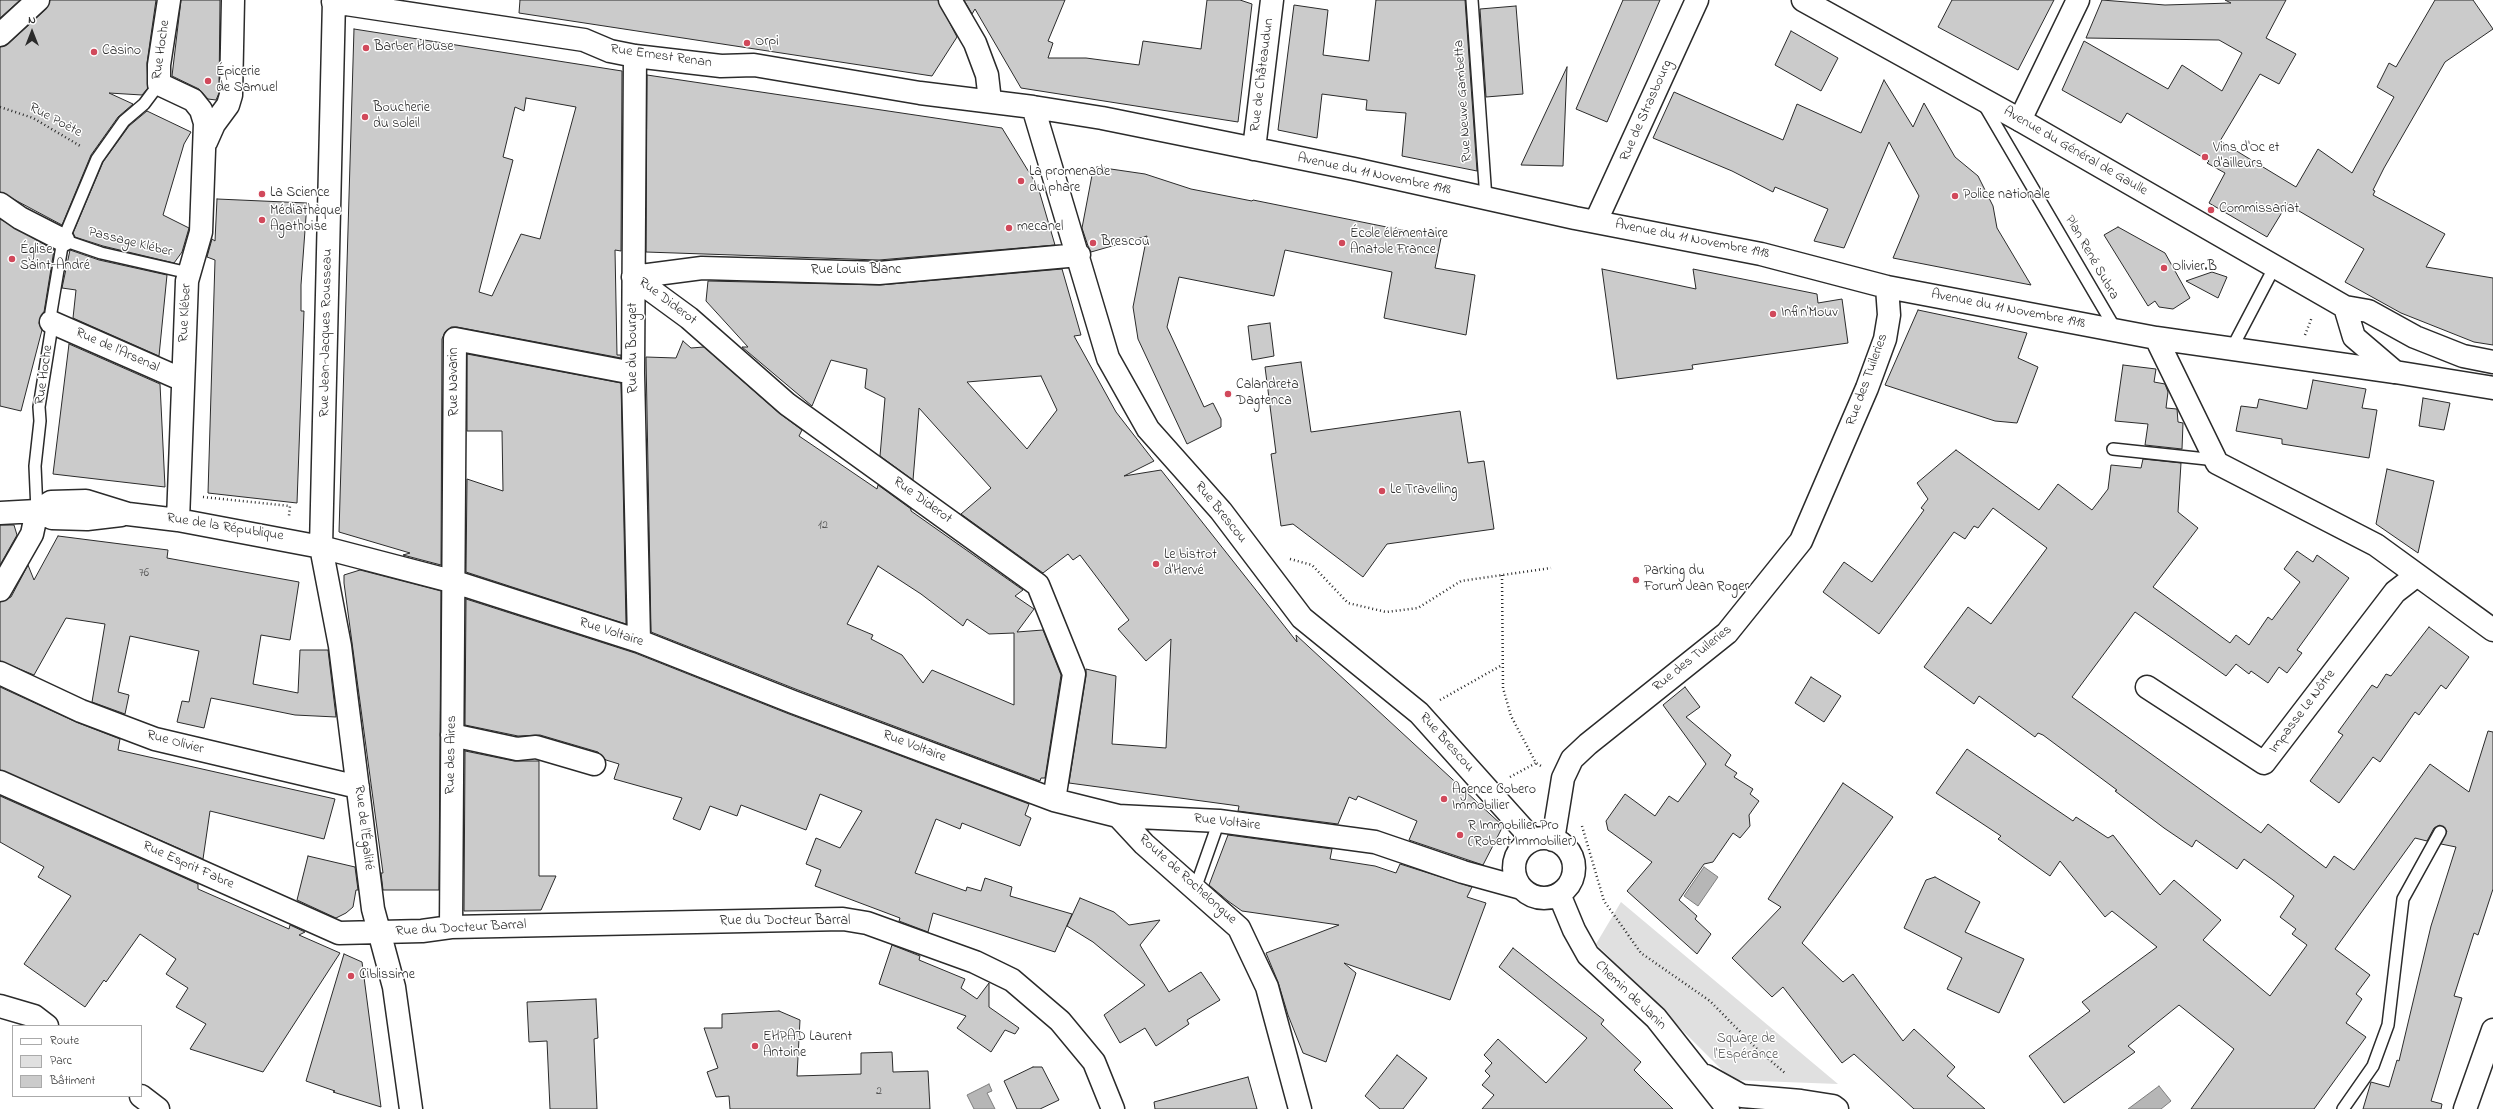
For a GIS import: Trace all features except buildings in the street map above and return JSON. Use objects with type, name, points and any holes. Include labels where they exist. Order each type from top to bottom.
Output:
[{"type":"street","points":[[0,35],[38,0]]},
{"type":"street","name":"Rue Hoche","points":[[159,84],[159,65],[169,0]]},
{"type":"street","points":[[204,147],[214,124],[228,105],[231,95],[233,0]]},
{"type":"street","points":[[950,0],[975,43],[987,75],[990,101]]},
{"type":"street","name":"Rue de Châteaudun","points":[[1254,149],[1272,0]]},
{"type":"street","name":"Rue de Strasbourg","points":[[1596,221],[1697,0]]},
{"type":"street","name":"Avenue du Général de Gaulle","points":[[1803,0],[2020,120],[2345,307],[2368,311],[2416,338],[2463,356],[2493,362]]},
{"type":"street","points":[[2020,120],[2078,0]]},
{"type":"street","name":"Rue Ernest Renan","points":[[333,1],[584,40],[610,51],[636,56],[721,66],[754,65],[920,93],[990,101]]},
{"type":"street","name":"Rue Jean-Jacques Rousseau","points":[[321,547],[333,1]]},
{"type":"street","name":"Rue du Bourget","points":[[636,56],[634,373],[639,641]]},
{"type":"street","name":"Rue Kléber","points":[[159,84],[192,100],[202,110],[205,123],[201,232],[187,281],[178,520]]},
{"type":"street","name":"Avenue du 11 Novembre 1918","points":[[990,101],[1033,107],[1254,149],[1486,199],[1761,254],[1887,287],[2156,338],[2395,372],[2493,388]]},
{"type":"street","name":"Rue Brescou","points":[[1033,107],[1079,255],[1108,358],[1148,429],[1220,511],[1302,618],[1419,713],[1543,840]]},
{"type":"street","points":[[0,204],[20,218],[63,240]]},
{"type":"street","name":"Rue Louis Blanc","points":[[634,277],[702,268],[879,273],[1079,255]]},
{"type":"street","name":"Rue Diderot","points":[[634,277],[690,318],[786,404],[1038,585],[1074,674],[1054,800]]},
{"type":"street","name":"Rue des Tuileries","points":[[1543,840],[1563,778],[1572,759],[1588,744],[1727,633],[1801,541],[1867,388],[1885,339],[1889,315],[1887,287]]},
{"type":"street","points":[[2345,307],[2354,337],[2395,372]]},
{"type":"street","name":"Rue de l'Arsenal","points":[[51,322],[183,380]]},
{"type":"street","points":[[2156,338],[2216,460],[2376,545],[2493,630]]},
{"type":"street","name":"Rue Navarin","points":[[455,582],[455,339],[634,373]]},
{"type":"street","name":"Rue de la République","points":[[0,513],[36,511],[51,502],[86,501],[128,514],[178,520],[321,547]]},
{"type":"street","points":[[0,590],[32,534],[36,511]]},
{"type":"street","name":"Rue Voltaire","points":[[321,547],[455,582],[639,641],[793,702],[1054,800],[1118,816],[1219,821],[1375,842],[1463,872],[1521,888]]},
{"type":"street","name":"Rue de l'Égalité","points":[[321,547],[340,646],[373,909],[394,987],[411,1109]]},
{"type":"street","name":"Impasse Le Nôtre","points":[[2147,687],[2264,763],[2395,592],[2417,575]]},
{"type":"street","name":"Rue des Aires","points":[[451,927],[452,735],[455,582]]},
{"type":"street","name":"Rue Olivier","points":[[0,673],[81,711],[155,739],[358,787]]},
{"type":"street","points":[[452,735],[516,749],[536,747],[594,764]]},
{"type":"street","name":"Rue Esprit Fabre","points":[[0,782],[339,933],[379,932]]},
{"type":"street","name":"Route de Rochelongue","points":[[1118,816],[1144,844],[1239,928],[1267,987],[1300,1109]]},
{"type":"street","points":[[1543,840],[1567,849],[1573,865],[1570,881],[1559,894],[1549,897],[1539,897],[1521,888],[1514,871],[1514,862],[1518,852],[1543,840]]},
{"type":"street","name":"Chemin de Janin","points":[[1559,894],[1574,930],[1588,955],[1656,1018],[1728,1109]]},
{"type":"street","name":"Rue du Docteur Barral","points":[[379,932],[422,931],[451,927],[843,919],[867,923],[975,962],[1012,980],[1060,1021],[1094,1062],[1113,1109]]},
{"type":"street","points":[[0,1006],[34,1016],[46,1025]]},
{"type":"street","points":[[2465,1109],[2493,1030]]},
{"type":"street","points":[[1700,1073],[1742,1096],[1801,1101],[1833,1106],[1837,1109]]},
{"type":"street","points":[[142,1097],[158,1109]]},
{"type":"lane","name":"Rue Neuve Gambetta","points":[[1472,0],[1486,199]]},
{"type":"lane","name":"Rue Hoche","points":[[36,511],[34,466],[40,421],[39,407],[63,240],[97,159],[124,121],[144,104],[159,84]]},
{"type":"lane","name":"Plan René Subra","points":[[1980,98],[2116,330]]},
{"type":"lane","name":"Passage Kléber","points":[[63,240],[101,253],[189,273]]},
{"type":"lane","points":[[2232,348],[2275,266]]},
{"type":"lane","points":[[2113,449],[2216,460]]},
{"type":"lane","points":[[1195,889],[1219,821]]},
{"type":"lane","points":[[2343,1109],[2373,1066],[2388,1025],[2403,899],[2440,832]]},
{"type":"path","name":"Rue Poète","points":[[0,107],[33,118],[76,143],[97,159]]},
{"type":"path","points":[[2304,336],[2312,316]]},
{"type":"path","points":[[1263,566],[1288,558],[1312,565],[1348,603],[1386,612],[1418,608],[1461,581],[1552,568]]},
{"type":"path","points":[[1502,575],[1503,688],[1511,716],[1536,764],[1563,778]]},
{"type":"path","points":[[1461,689],[1502,666]]},
{"type":"path","points":[[1582,819],[1582,826],[1604,901],[1623,930],[1641,953],[1710,1001],[1758,1050],[1794,1081],[1801,1101]]},
{"type":"green space","name":"Square de l'Espérance","points":[[1621,902],[1838,1084],[1732,1080],[1596,944]]},
{"type":"shaded area","points":[[1704,867],[1718,877],[1698,906],[1684,896]]},
{"type":"shaded area","points":[[989,1084],[992,1091],[987,1093],[995,1109],[974,1109],[967,1095]]},
{"type":"shaded area","points":[[2159,1086],[2171,1101],[2161,1109],[2128,1109]]},
{"type":"place","name":"Orpi","points":[[747,43]]},
{"type":"place","name":"Barber House","points":[[366,48]]},
{"type":"place","name":"Casino","points":[[94,52]]},
{"type":"place","name":"Épicerie de Samuel","points":[[208,81]]},
{"type":"place","name":"Boucherie du soleil","points":[[365,117]]},
{"type":"place","name":"Vins d'Oc et d'ailleurs","points":[[2205,157]]},
{"type":"place","name":"La promenade du phare","points":[[1021,181]]},
{"type":"place","name":"La Science","points":[[262,194]]},
{"type":"place","name":"Police nationale","points":[[1955,196]]},
{"type":"place","name":"Commissariat","points":[[2211,210]]},
{"type":"place","name":"Médiathèque Agathoise","points":[[262,220]]},
{"type":"place","name":"mecanel","points":[[1009,228]]},
{"type":"place","name":"Brescou","points":[[1093,243]]},
{"type":"place","name":"École élémentaire Anatole France","points":[[1342,243]]},
{"type":"place","name":"Église Saint-André","points":[[12,259]]},
{"type":"place","name":"Olivier.B","points":[[2164,268]]},
{"type":"place","name":"Infin'Mouv","points":[[1773,314]]},
{"type":"place","name":"Calandreta Dagtenca","points":[[1228,394]]},
{"type":"place","name":"Le Travelling","points":[[1382,491]]},
{"type":"place","name":"Le bistrot d'Hervé","points":[[1156,564]]},
{"type":"place","name":"Parking du Forum Jean Roger","points":[[1636,580]]},
{"type":"place","name":"Agence Cobero Immobilier","points":[[1444,799]]},
{"type":"place","name":"R Immobilier Pro (Robert Immobilier)","points":[[1460,835]]},
{"type":"place","name":"Ciblissime","points":[[351,976]]},
{"type":"place","name":"EHPAD Laurent Antoine","points":[[755,1046]]}]
